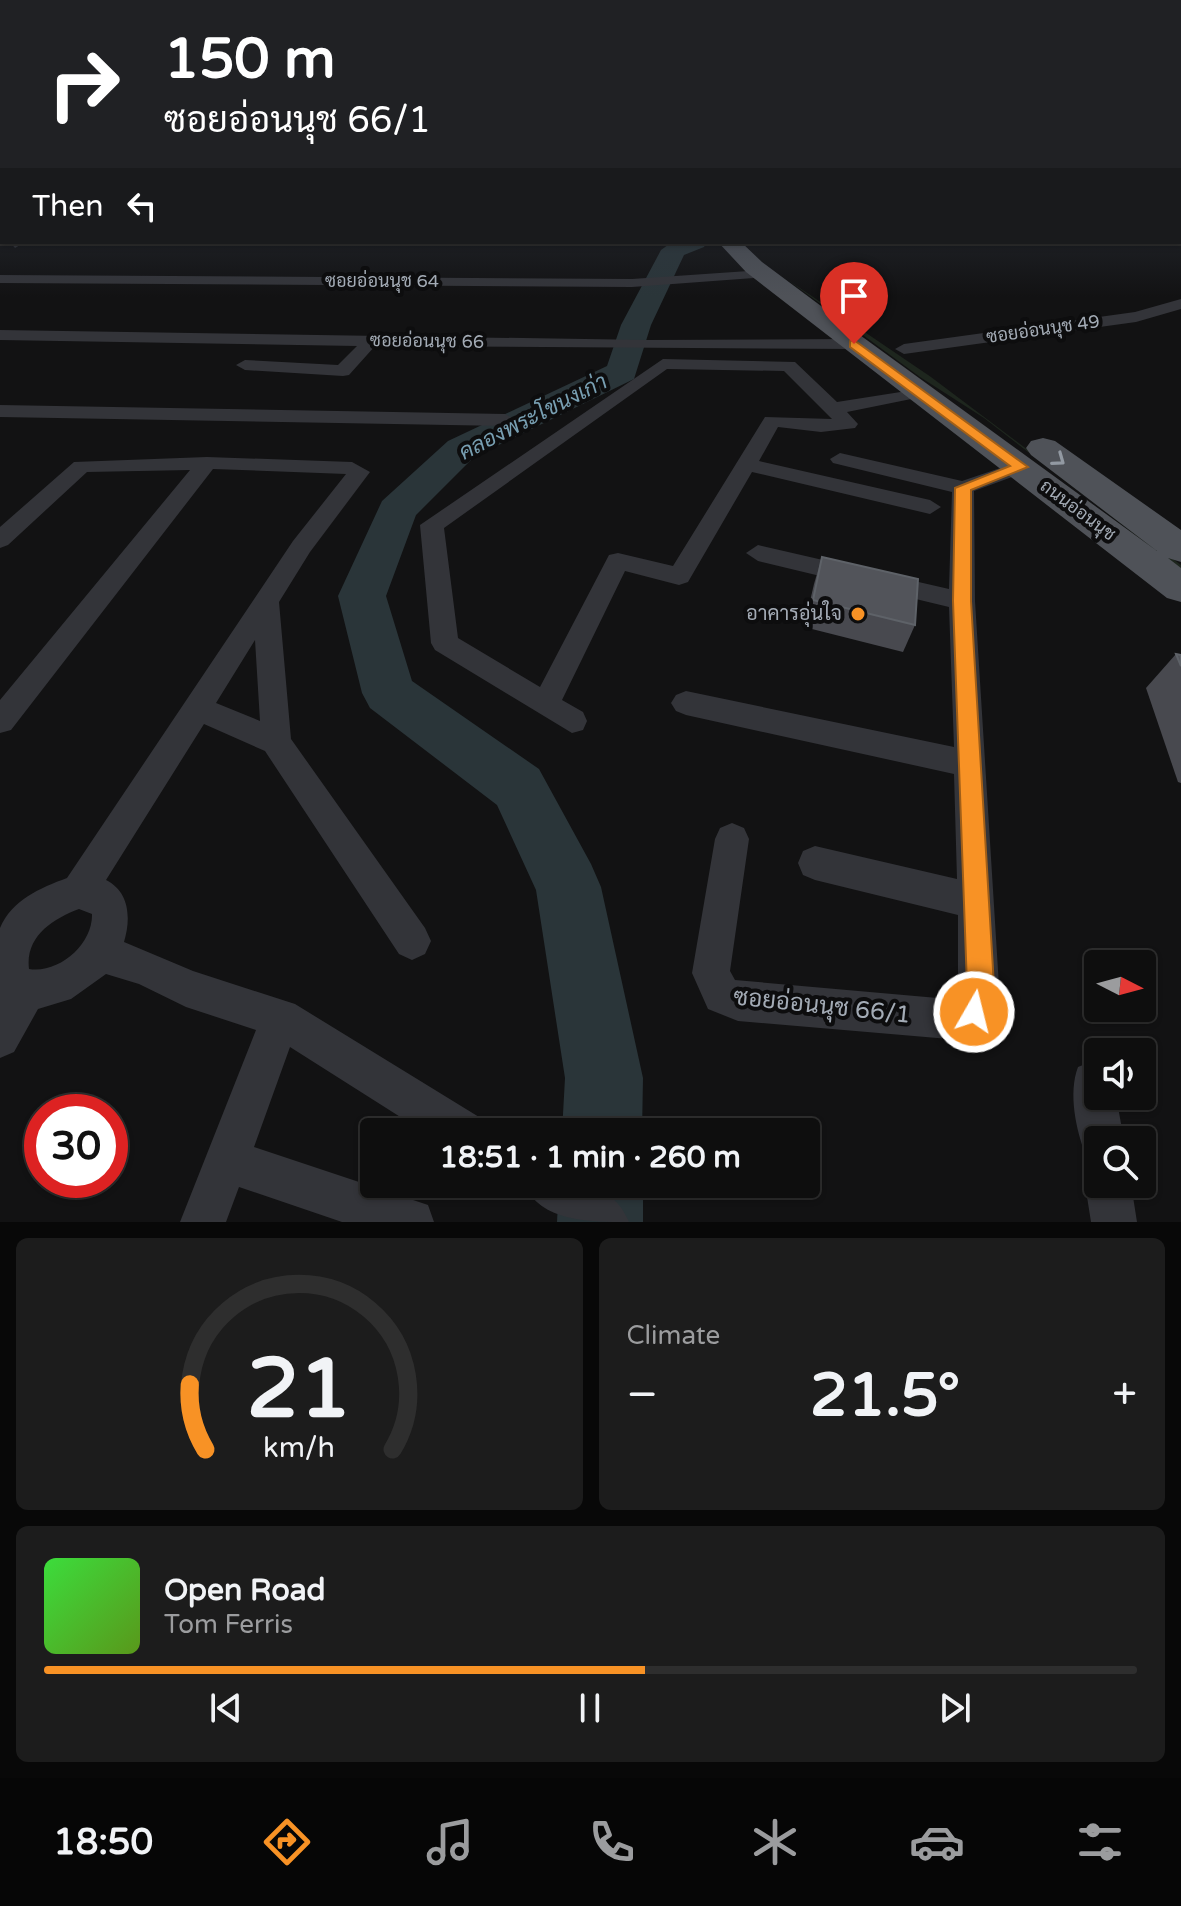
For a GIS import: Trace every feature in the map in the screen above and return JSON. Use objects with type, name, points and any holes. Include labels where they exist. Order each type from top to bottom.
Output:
[{"type":"main road","name":"ถนนอ่อนนุช","points":[[732,244],[904,349],[1181,549]]},
{"type":"main road","name":"ถนนอ่อนนุช","points":[[769,265],[854,344],[1181,588]]},
{"type":"street","name":"ซอยอ่อนนุช 64","points":[[0,279],[632,283],[668,282],[769,265]]},
{"type":"street","name":"ซอยอ่อนนุช 49","points":[[904,349],[1136,317],[1181,304]]},
{"type":"street","name":"ซอยอ่อนนุช 66","points":[[0,335],[647,345],[854,344]]},
{"type":"street","points":[[245,365],[343,371],[371,340]]},
{"type":"street","points":[[545,705],[618,561],[679,576],[772,421],[821,426],[848,424],[789,366],[663,364],[432,525],[445,643],[545,705],[572,721]]},
{"type":"street","points":[[832,409],[919,392]]},
{"type":"street","points":[[0,411],[505,420]]},
{"type":"street","points":[[840,459],[963,488],[1021,467]]},
{"type":"street","points":[[0,721],[207,463]]},
{"type":"street","points":[[0,540],[81,466],[207,463],[352,468],[359,472],[301,547],[79,892]]},
{"type":"street","points":[[746,464],[930,507]]},
{"type":"street","name":"ซอยอ่อนนุช 66/1","points":[[732,839],[711,973],[722,995],[738,1001],[949,1019],[974,1012],[980,986],[962,601],[963,488]]},
{"type":"street","points":[[758,553],[962,601]]},
{"type":"street","points":[[266,601],[276,742],[412,941]]},
{"type":"street","points":[[686,703],[969,764]]},
{"type":"street","points":[[198,708],[276,742]]},
{"type":"street","points":[[815,863],[976,901]]},
{"type":"street","points":[[79,892],[99,895],[110,909],[111,929],[99,953],[78,974],[52,987],[27,989],[11,979],[6,960],[7,936],[55,899],[79,892]]},
{"type":"street","points":[[99,953],[146,967],[186,988],[281,1018],[442,1118]]},
{"type":"street","points":[[0,1038],[27,989]]},
{"type":"street","points":[[203,1222],[281,1018]]},
{"type":"street","points":[[226,1160],[411,1222]]},
{"type":"street","points":[[568,1198],[606,1222]]},
{"type":"street","points":[[1110,1198],[1114,1222]]},
{"type":"shaded area","points":[[788,280],[931,377],[1181,565],[1181,570],[984,418],[920,377]]},
{"type":"building","points":[[822,557],[918,579],[915,625],[813,600]]},
{"type":"waterway","name":"คลองพระโขนงเก่า","points":[[603,1118],[604,1078],[568,887],[518,787],[389,693],[362,596],[397,510],[461,449],[622,372],[636,325],[674,250],[690,244]]},
{"type":"waterway","name":"คลองพระโขนงเก่า","points":[[600,1222],[601,1198]]},
{"type":"place","name":"อาคารอุ่นใจ","points":[[858,614]]},
{"type":"route","points":[[854,344],[1021,467],[963,488],[962,601],[980,986],[974,1012]]}]
